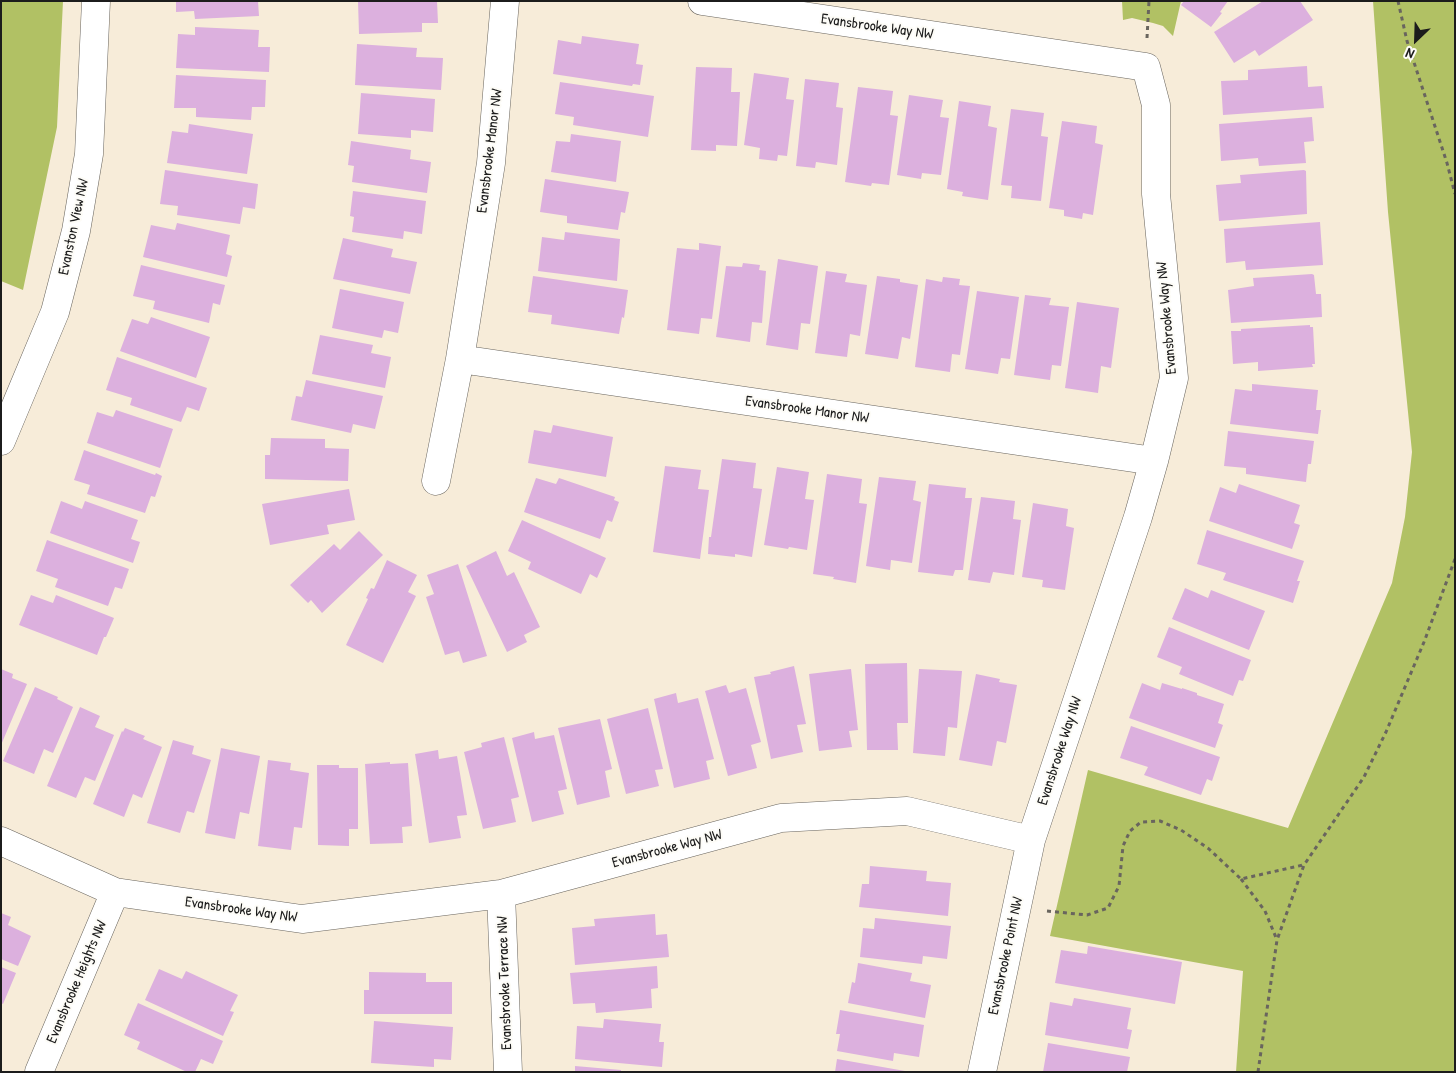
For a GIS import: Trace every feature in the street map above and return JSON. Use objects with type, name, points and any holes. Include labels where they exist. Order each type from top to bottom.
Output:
[{"type":"street","name":"Evanston View NW","points":[[1,441],[55,312],[76,231],[89,154],[96,1]]},
{"type":"street","name":"Evansbrooke Manor NW","points":[[436,481],[460,359],[491,163],[505,1]]},
{"type":"street","name":"Evansbrooke Way NW","points":[[1,841],[114,892],[302,919],[501,894],[781,818],[907,811],[1031,840],[1138,517],[1174,378],[1156,194],[1156,105],[1146,67],[702,1]]},
{"type":"street","name":"Evansbrooke Manor NW","points":[[460,359],[1154,461]]},
{"type":"street","name":"Evansbrooke Point NW","points":[[982,1072],[1031,840]]},
{"type":"street","name":"Evansbrooke Heights NW","points":[[39,1072],[114,892]]},
{"type":"street","name":"Evansbrooke Terrace NW","points":[[501,894],[508,1072]]},
{"type":"path","points":[[1146,67],[1149,1]]},
{"type":"path","points":[[1398,1],[1407,41],[1447,163],[1455,194]]},
{"type":"path","points":[[1258,1072],[1277,940],[1304,865],[1364,777],[1386,732],[1424,642],[1455,559]]},
{"type":"path","points":[[1016,908],[1087,915],[1108,908],[1119,886],[1123,846],[1130,832],[1141,822],[1160,821],[1181,830],[1209,849],[1241,879],[1265,911],[1277,940]]},
{"type":"path","points":[[1241,879],[1304,865]]},
{"type":"green space","points":[[1,1],[63,1],[57,127],[23,290],[1,281]]},
{"type":"green space","points":[[1122,1],[1181,1],[1173,36],[1163,26],[1132,18],[1123,20]]},
{"type":"green space","points":[[1373,1],[1455,1],[1455,1072],[1236,1072],[1243,971],[1050,936],[1088,770],[1288,828],[1392,583],[1405,517],[1412,452],[1388,212]]},
{"type":"building","points":[[176,1],[258,1],[259,16],[195,19],[194,11],[176,12]]},
{"type":"building","points":[[358,1],[437,1],[438,23],[422,23],[422,32],[359,34]]},
{"type":"building","points":[[1184,1],[1228,1],[1220,12],[1222,13],[1211,27],[1181,5]]},
{"type":"building","points":[[1263,1],[1300,1],[1313,20],[1259,56],[1255,50],[1234,63],[1214,32]]},
{"type":"building","points":[[195,27],[259,30],[258,47],[270,47],[269,72],[176,68],[178,34],[195,35]]},
{"type":"building","points":[[582,36],[639,44],[636,64],[643,65],[640,85],[633,84],[632,86],[553,74],[558,40],[581,44]]},
{"type":"building","points":[[357,44],[417,48],[416,57],[443,58],[441,90],[355,85]]},
{"type":"building","points":[[1307,66],[1308,87],[1322,86],[1324,108],[1223,115],[1221,81],[1248,80],[1248,70]]},
{"type":"building","points":[[696,67],[732,68],[731,92],[740,92],[737,146],[716,145],[716,151],[691,150]]},
{"type":"building","points":[[754,73],[789,78],[786,99],[794,100],[787,156],[778,155],[777,161],[759,159],[760,148],[744,145]]},
{"type":"building","points":[[176,75],[266,80],[265,107],[252,107],[251,120],[196,117],[196,108],[174,108]]},
{"type":"building","points":[[805,79],[839,83],[836,107],[843,108],[837,165],[816,162],[815,168],[796,166]]},
{"type":"building","points":[[560,82],[654,96],[648,137],[573,125],[574,117],[555,114]]},
{"type":"building","points":[[858,87],[893,91],[890,115],[898,116],[889,185],[872,183],[871,186],[845,182]]},
{"type":"building","points":[[361,93],[435,99],[433,132],[411,130],[411,138],[358,134]]},
{"type":"building","points":[[909,95],[943,100],[940,117],[949,118],[941,175],[922,173],[921,179],[897,175]]},
{"type":"building","points":[[959,101],[991,106],[988,126],[997,128],[988,200],[962,196],[963,192],[947,189]]},
{"type":"building","points":[[1011,109],[1044,113],[1041,136],[1048,137],[1041,201],[1011,198],[1012,186],[1001,185]]},
{"type":"building","points":[[1312,117],[1314,141],[1304,142],[1306,163],[1259,166],[1258,158],[1221,161],[1219,124]]},
{"type":"building","points":[[1062,121],[1097,126],[1095,143],[1103,145],[1093,215],[1083,213],[1082,219],[1064,216],[1064,210],[1049,208]]},
{"type":"building","points":[[189,124],[253,134],[247,174],[167,163],[172,131],[188,133]]},
{"type":"building","points":[[571,134],[621,141],[616,182],[551,172],[556,141],[570,142]]},
{"type":"building","points":[[351,141],[411,150],[410,159],[431,162],[427,193],[352,182],[354,166],[348,165]]},
{"type":"building","points":[[165,170],[258,184],[255,209],[243,207],[240,224],[177,215],[178,206],[160,204]]},
{"type":"building","points":[[1306,171],[1307,214],[1219,221],[1216,185],[1241,183],[1240,175]]},
{"type":"building","points":[[545,179],[629,192],[625,213],[621,212],[618,230],[567,223],[567,216],[540,212]]},
{"type":"building","points":[[353,191],[426,201],[422,234],[404,231],[403,239],[352,232],[354,217],[350,216]]},
{"type":"building","points":[[1320,222],[1323,265],[1246,270],[1245,261],[1226,263],[1224,229]]},
{"type":"building","points":[[177,223],[230,235],[226,254],[232,256],[227,277],[143,257],[151,225],[175,230]]},
{"type":"building","points":[[565,232],[620,239],[617,281],[538,271],[542,237],[564,240]]},
{"type":"building","points":[[343,238],[393,249],[391,257],[417,262],[410,294],[333,279]]},
{"type":"building","points":[[699,243],[721,246],[712,319],[701,318],[699,334],[667,330],[677,248],[699,250]]},
{"type":"building","points":[[778,259],[818,266],[810,324],[801,323],[798,350],[766,345]]},
{"type":"building","points":[[743,263],[760,265],[759,270],[766,271],[762,323],[752,322],[750,342],[716,337],[726,266],[742,267]]},
{"type":"building","points":[[141,265],[225,285],[220,305],[213,303],[209,323],[153,309],[155,301],[133,296]]},
{"type":"building","points":[[826,271],[847,274],[845,282],[867,285],[860,336],[850,334],[847,357],[815,353]]},
{"type":"building","points":[[1314,275],[1316,294],[1321,294],[1322,317],[1231,323],[1228,290],[1254,286],[1253,278]]},
{"type":"building","points":[[533,276],[628,290],[624,318],[622,317],[619,334],[551,324],[552,315],[528,312]]},
{"type":"building","points":[[877,276],[900,279],[900,282],[918,285],[910,339],[902,337],[898,359],[865,354]]},
{"type":"building","points":[[943,277],[960,279],[959,285],[970,286],[960,355],[952,354],[950,372],[915,367],[926,279],[942,282]]},
{"type":"building","points":[[340,289],[404,302],[398,333],[384,330],[382,338],[332,328]]},
{"type":"building","points":[[977,291],[1019,297],[1010,359],[1001,358],[998,374],[965,369]]},
{"type":"building","points":[[1025,295],[1051,298],[1049,305],[1069,307],[1061,366],[1052,365],[1050,380],[1014,375]]},
{"type":"building","points":[[1077,302],[1119,308],[1111,368],[1101,366],[1098,393],[1065,388]]},
{"type":"building","points":[[151,317],[210,337],[196,378],[120,351],[132,319],[148,324]]},
{"type":"building","points":[[1310,325],[1310,327],[1313,327],[1315,364],[1312,364],[1313,367],[1258,371],[1258,362],[1233,364],[1231,331]]},
{"type":"building","points":[[320,335],[373,345],[371,353],[391,357],[385,388],[312,374]]},
{"type":"building","points":[[117,357],[207,388],[199,411],[187,407],[181,422],[130,405],[132,398],[106,390]]},
{"type":"building","points":[[306,380],[383,396],[375,429],[353,424],[351,433],[291,420],[296,396],[302,397]]},
{"type":"building","points":[[1252,384],[1318,390],[1316,410],[1321,410],[1318,434],[1230,424],[1235,389],[1252,391]]},
{"type":"building","points":[[116,410],[173,429],[160,468],[87,443],[97,412],[113,417]]},
{"type":"building","points":[[553,425],[613,437],[606,477],[528,463],[534,430],[551,433]]},
{"type":"building","points":[[1228,431],[1314,441],[1306,482],[1246,474],[1246,468],[1224,466]]},
{"type":"building","points":[[271,438],[325,439],[325,448],[349,449],[348,481],[265,479],[265,455],[270,455]]},
{"type":"building","points":[[84,450],[162,476],[155,497],[151,496],[145,513],[87,494],[90,485],[74,480]]},
{"type":"building","points":[[722,459],[756,463],[753,488],[762,489],[752,557],[735,554],[735,557],[708,554]]},
{"type":"building","points":[[665,466],[701,470],[698,489],[709,490],[700,559],[653,552]]},
{"type":"building","points":[[777,467],[809,472],[805,499],[814,500],[807,550],[764,545]]},
{"type":"building","points":[[827,474],[862,479],[859,503],[867,504],[856,583],[813,574]]},
{"type":"building","points":[[879,477],[916,481],[913,500],[921,502],[912,563],[891,560],[890,570],[866,566]]},
{"type":"building","points":[[536,478],[556,484],[559,478],[615,497],[614,500],[619,502],[612,522],[607,520],[600,539],[524,512]]},
{"type":"building","points":[[929,484],[966,488],[965,498],[972,498],[963,570],[955,570],[953,576],[918,572]]},
{"type":"building","points":[[1239,484],[1300,505],[1294,523],[1300,525],[1292,549],[1209,521],[1220,487],[1236,493]]},
{"type":"building","points":[[349,489],[355,520],[327,525],[329,534],[270,545],[262,504]]},
{"type":"building","points":[[981,497],[1015,501],[1013,519],[1021,520],[1014,575],[993,572],[990,583],[968,580]]},
{"type":"building","points":[[61,501],[82,509],[85,501],[138,520],[131,539],[140,542],[133,563],[50,533]]},
{"type":"building","points":[[1033,503],[1068,509],[1066,526],[1074,528],[1065,590],[1042,587],[1043,580],[1022,577]]},
{"type":"building","points":[[522,520],[606,558],[597,578],[590,574],[581,594],[528,569],[531,562],[508,551]]},
{"type":"building","points":[[1207,530],[1304,561],[1297,581],[1300,581],[1293,603],[1223,580],[1226,573],[1197,564]]},
{"type":"building","points":[[359,531],[383,555],[322,613],[311,600],[308,603],[290,585],[334,544],[340,550]]},
{"type":"building","points":[[47,540],[129,569],[122,589],[115,587],[108,606],[55,587],[58,579],[36,571]]},
{"type":"building","points":[[496,551],[507,576],[514,572],[540,627],[524,635],[527,642],[507,652],[466,566]]},
{"type":"building","points":[[387,560],[417,575],[408,592],[416,596],[383,663],[346,645],[368,599],[366,598],[371,588],[374,589]]},
{"type":"building","points":[[458,564],[487,656],[463,663],[459,651],[445,655],[426,597],[434,594],[427,575]]},
{"type":"building","points":[[1185,588],[1208,598],[1211,590],[1265,611],[1249,650],[1172,619]]},
{"type":"building","points":[[31,595],[53,603],[56,595],[114,618],[97,655],[19,625]]},
{"type":"building","points":[[1169,627],[1251,660],[1243,681],[1239,680],[1233,696],[1179,674],[1182,667],[1157,657]]},
{"type":"building","points":[[907,663],[908,723],[897,723],[898,750],[867,750],[865,664]]},
{"type":"building","points":[[794,666],[806,724],[797,725],[803,752],[771,759],[754,677],[771,674],[770,672]]},
{"type":"building","points":[[1,669],[13,674],[12,678],[27,684],[1,745]]},
{"type":"building","points":[[851,669],[858,730],[849,731],[852,747],[819,751],[809,674]]},
{"type":"building","points":[[919,669],[962,671],[957,728],[948,727],[945,756],[913,753]]},
{"type":"building","points":[[976,674],[1000,679],[999,682],[1017,685],[1006,743],[997,741],[992,766],[959,760]]},
{"type":"building","points":[[1142,683],[1160,690],[1162,683],[1182,688],[1224,704],[1218,723],[1223,725],[1215,748],[1129,718]]},
{"type":"building","points":[[726,685],[729,693],[746,688],[761,742],[751,745],[757,768],[728,776],[705,691]]},
{"type":"building","points":[[35,687],[58,697],[57,699],[73,707],[53,753],[44,749],[34,774],[3,761]]},
{"type":"building","points":[[676,693],[678,703],[698,698],[714,759],[706,761],[710,779],[674,788],[654,699]]},
{"type":"building","points":[[80,707],[100,716],[95,727],[114,735],[95,781],[85,777],[76,798],[47,786]]},
{"type":"building","points":[[648,708],[663,769],[655,770],[659,786],[626,794],[607,719]]},
{"type":"building","points":[[600,719],[612,769],[605,771],[610,797],[577,805],[558,728]]},
{"type":"building","points":[[1131,726],[1220,757],[1212,781],[1207,779],[1201,795],[1144,775],[1148,767],[1120,758]]},
{"type":"building","points":[[125,728],[145,736],[143,739],[162,747],[142,798],[133,794],[124,817],[93,804],[122,731]]},
{"type":"building","points":[[534,732],[535,739],[554,735],[567,789],[558,791],[564,814],[532,822],[512,738]]},
{"type":"building","points":[[504,737],[519,797],[511,799],[516,822],[483,829],[464,752],[482,747],[481,743]]},
{"type":"building","points":[[173,740],[194,746],[192,754],[211,760],[194,813],[187,811],[180,833],[147,823]]},
{"type":"building","points":[[221,748],[260,756],[249,814],[240,812],[235,839],[205,833]]},
{"type":"building","points":[[438,750],[439,759],[457,756],[467,815],[457,816],[461,838],[429,843],[415,754]]},
{"type":"building","points":[[268,760],[291,763],[290,770],[309,773],[302,828],[294,827],[291,850],[258,846]]},
{"type":"building","points":[[390,762],[390,764],[408,763],[412,826],[402,827],[403,843],[370,844],[365,764]]},
{"type":"building","points":[[317,765],[339,765],[339,768],[358,768],[358,829],[349,829],[349,846],[318,845]]},
{"type":"building","points":[[870,866],[927,871],[926,881],[951,883],[948,916],[859,907],[862,884],[869,884]]},
{"type":"building","points":[[1,913],[11,917],[8,925],[31,936],[18,966],[1,959]]},
{"type":"building","points":[[655,914],[656,935],[667,934],[669,957],[575,965],[572,928],[595,926],[594,919]]},
{"type":"building","points":[[875,918],[951,926],[947,959],[923,956],[922,964],[860,957],[863,928],[874,929]]},
{"type":"building","points":[[1088,946],[1182,962],[1175,1004],[1055,983],[1061,950],[1087,954]]},
{"type":"building","points":[[858,963],[912,973],[910,981],[931,985],[925,1018],[848,1003],[852,982],[855,983]]},
{"type":"building","points":[[657,966],[658,988],[651,989],[652,1008],[596,1013],[595,1003],[573,1004],[570,973]]},
{"type":"building","points":[[1,967],[16,973],[3,1004],[1,1003]]},
{"type":"building","points":[[159,969],[182,979],[186,971],[238,995],[230,1011],[234,1012],[223,1036],[145,1000]]},
{"type":"building","points":[[369,972],[426,973],[426,982],[452,982],[452,1014],[364,1014],[364,990],[369,990]]},
{"type":"building","points":[[1074,998],[1131,1008],[1127,1029],[1132,1030],[1128,1049],[1045,1035],[1050,1002],[1072,1006]]},
{"type":"building","points":[[138,1003],[223,1041],[213,1064],[201,1059],[195,1072],[187,1072],[137,1049],[140,1042],[124,1035]]},
{"type":"building","points":[[840,1010],[924,1025],[919,1057],[894,1053],[893,1061],[837,1051],[840,1034],[836,1034]]},
{"type":"building","points":[[604,1019],[661,1024],[659,1042],[664,1042],[662,1067],[575,1059],[577,1026],[603,1028]]},
{"type":"building","points":[[374,1021],[453,1027],[451,1060],[434,1059],[434,1067],[371,1063]]},
{"type":"building","points":[[1048,1043],[1130,1057],[1127,1072],[1043,1072]]},
{"type":"building","points":[[837,1059],[905,1071],[905,1072],[835,1072]]},
{"type":"building","points":[[575,1066],[621,1070],[621,1072],[575,1072]]}]
